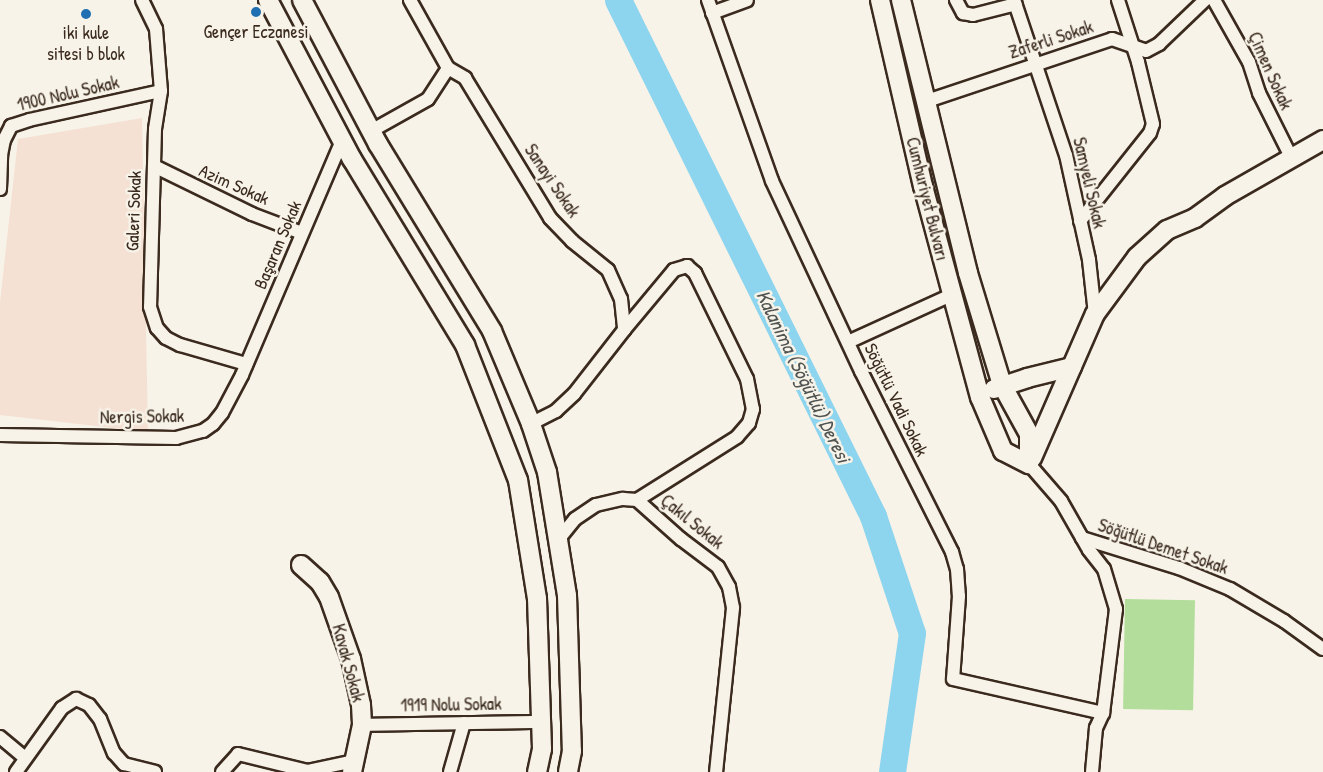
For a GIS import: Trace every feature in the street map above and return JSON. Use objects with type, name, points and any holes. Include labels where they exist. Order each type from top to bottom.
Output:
[{"type":"street","name":"Galeri Sokak","points":[[142,0],[156,29],[161,92],[155,129],[150,307],[157,328],[165,338],[180,345],[246,364]]},
{"type":"street","points":[[268,0],[342,141],[465,345],[518,480],[537,598],[542,749],[537,772]]},
{"type":"street","points":[[302,0],[371,131],[492,331],[531,424],[547,472],[567,605],[572,751],[568,772]]},
{"type":"street","name":"Sanayi Sokak","points":[[410,0],[448,68],[465,78],[550,218],[572,241],[608,270],[621,299],[624,330]]},
{"type":"street","name":"Söğütlü Vadi Sokak","points":[[708,0],[765,166],[848,342],[952,552],[957,569],[958,596],[953,679],[1103,713]]},
{"type":"street","points":[[712,13],[747,0]]},
{"type":"street","name":"Cumhuriyet Bulvarı","points":[[880,0],[951,296],[980,397],[1002,451],[1029,464],[1029,434],[1002,385],[968,273],[901,0]]},
{"type":"street","points":[[956,0],[963,13],[973,15],[1015,2]]},
{"type":"street","points":[[1080,221],[1150,133],[1154,124],[1152,108],[1118,0]]},
{"type":"street","name":"Zaferli Sokak","points":[[927,101],[1113,39],[1146,51],[1160,44],[1205,0]]},
{"type":"street","name":"Çimen Sokak","points":[[1214,0],[1249,62],[1259,93],[1291,157]]},
{"type":"street","name":"Samyeli Sokak","points":[[1015,2],[1066,155],[1089,260],[1095,314]]},
{"type":"street","points":[[371,131],[428,99],[448,68]]},
{"type":"street","name":"1900 Nolu Sokak","points":[[0,189],[1,155],[4,140],[11,126],[29,120],[161,92]]},
{"type":"street","points":[[1092,772],[1096,728],[1103,713],[1116,609],[1111,585],[1104,569],[1082,538],[1061,501],[1029,464],[1095,314],[1137,257],[1167,230],[1195,218],[1291,157],[1323,140]]},
{"type":"street","name":"Başaran Sokak","points":[[246,364],[342,141]]},
{"type":"street","name":"Azim Sokak","points":[[154,166],[252,214],[302,233]]},
{"type":"street","points":[[531,424],[556,411],[574,394],[674,270],[687,266],[695,273],[747,379],[753,409],[749,423],[737,437],[637,500]]},
{"type":"street","points":[[848,342],[951,296]]},
{"type":"street","name":"Nergis Sokak","points":[[0,435],[176,438],[193,435],[203,431],[222,413],[246,364]]},
{"type":"street","points":[[980,397],[1002,385],[1072,368]]},
{"type":"street","name":"Çakıl Sokak","points":[[558,540],[575,519],[597,505],[623,499],[637,500],[681,539],[718,567],[729,587],[733,608],[716,772]]},
{"type":"street","name":"Söğütlü Demet Sokak","points":[[1082,538],[1179,568],[1230,589],[1284,621],[1323,649]]},
{"type":"street","name":"Kavak Sokak","points":[[301,565],[320,582],[329,597],[351,659],[361,705],[362,725],[353,767]]},
{"type":"street","points":[[16,772],[63,708],[76,699],[89,705],[100,719],[114,753],[124,764],[155,772]]},
{"type":"street","name":"1919 Nolu Sokak","points":[[362,725],[541,722]]},
{"type":"street","points":[[450,772],[464,723]]},
{"type":"street","points":[[0,737],[25,758]]},
{"type":"street","points":[[222,772],[238,754],[308,771],[353,767]]},
{"type":"shaded area","points":[[142,118],[148,432],[0,415],[0,302],[18,139]]},
{"type":"green space","points":[[1125,599],[1195,600],[1193,710],[1123,709]]},
{"type":"waterway","name":"Kalanima (Söğütlü) Deresi","points":[[618,0],[873,516],[912,633],[892,772]]},
{"type":"place","name":"Gençer Eczanesi","points":[[256,12]]},
{"type":"place","name":"iki kule sitesi b blok","points":[[86,14]]}]
